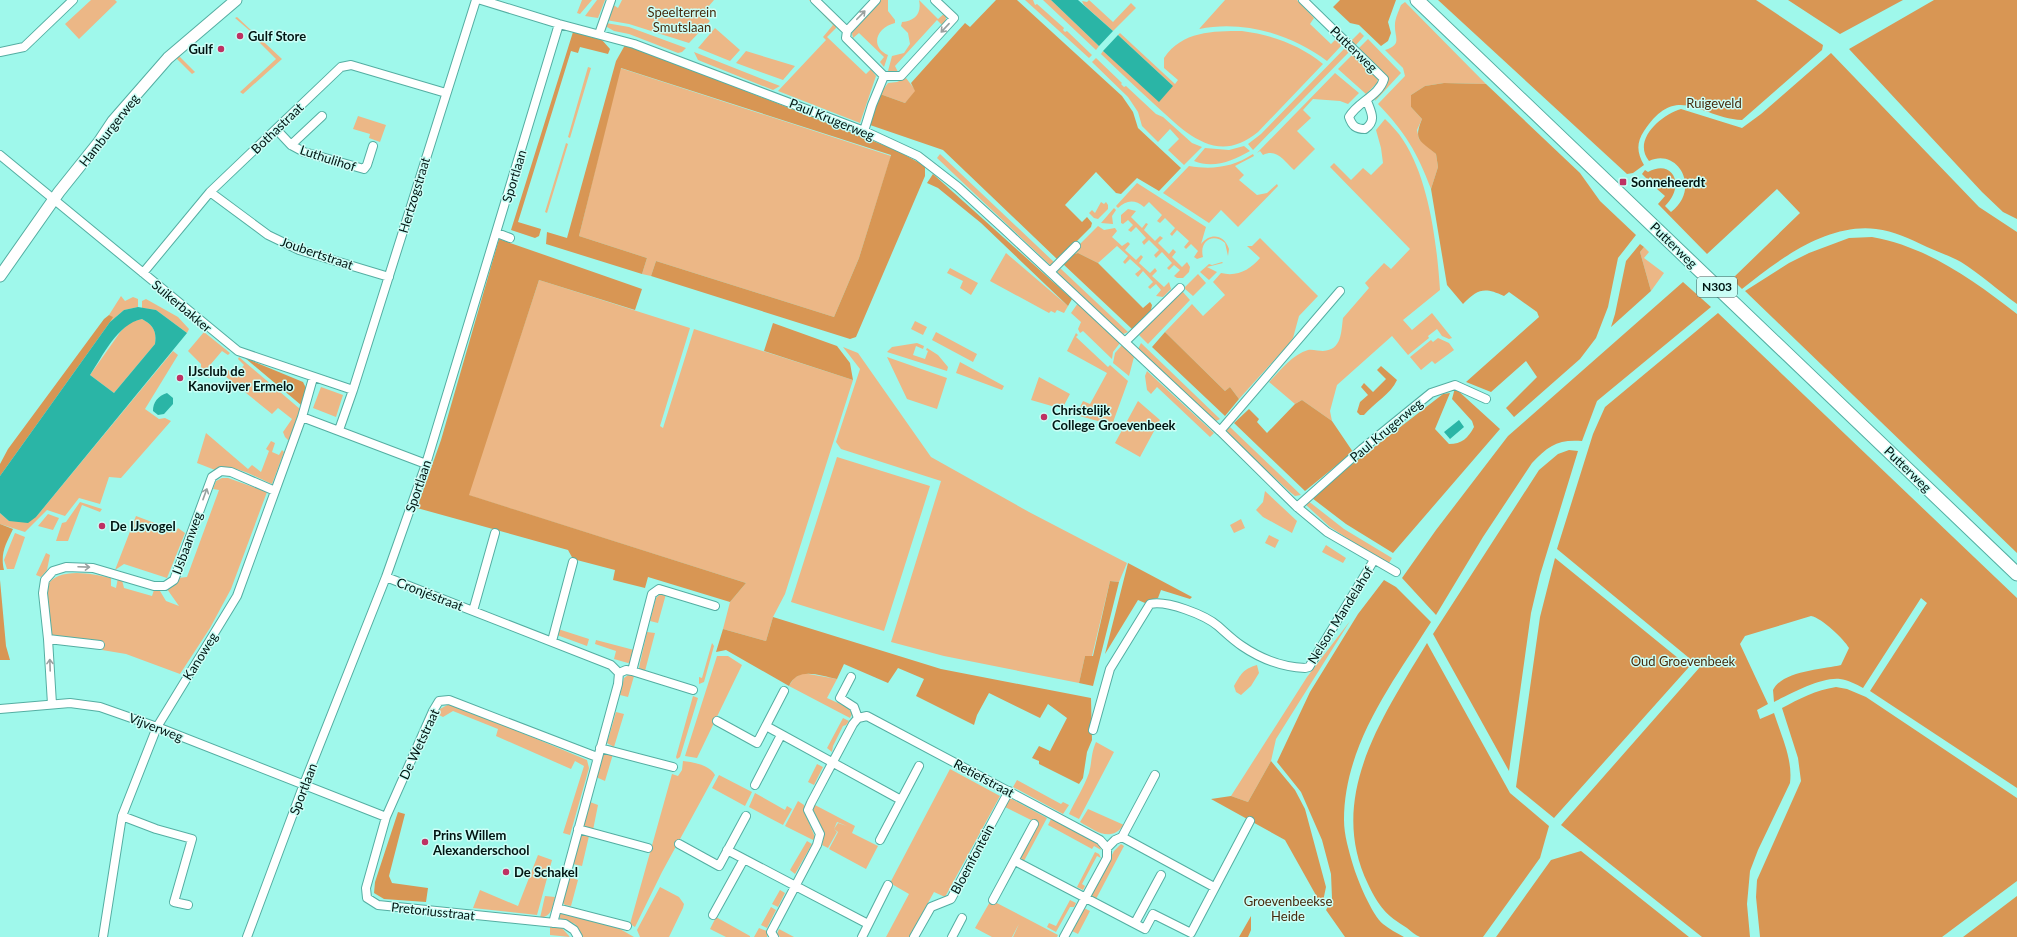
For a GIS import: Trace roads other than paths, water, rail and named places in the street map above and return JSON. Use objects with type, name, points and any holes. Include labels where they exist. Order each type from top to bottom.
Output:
[{"type":"main road","name":"Putterweg","points":[[1417,0],[2017,574]]},
{"type":"street","points":[[0,52],[24,47],[74,0]]},
{"type":"street","name":"Hamburgerweg","points":[[0,276],[54,200],[99,142],[112,121],[168,58],[236,0]]},
{"type":"street","name":"Hertzogstraat","points":[[353,390],[476,0]]},
{"type":"street","name":"Paul Krugerweg","points":[[481,0],[559,24],[634,44],[864,131],[918,156],[958,187],[1050,272],[1220,431],[1296,507],[1327,532],[1396,572]]},
{"type":"street","points":[[599,34],[611,0]]},
{"type":"street","points":[[815,0],[847,30]]},
{"type":"street","points":[[876,0],[847,30],[846,38],[884,76],[901,76],[954,18],[935,0]]},
{"type":"street","name":"Putterweg","points":[[1303,0],[1384,79],[1382,84],[1367,101]]},
{"type":"street","name":"Sportlaan","points":[[247,937],[304,784],[386,577],[426,464],[559,24]]},
{"type":"street","name":"Bothastraat","points":[[143,273],[210,192],[341,67],[351,65],[446,94]]},
{"type":"street","points":[[864,131],[872,105],[884,76]]},
{"type":"street","name":"Luthulihof","points":[[291,145],[322,116]]},
{"type":"street","name":"Luthulihof","points":[[276,129],[291,145],[304,152],[364,170],[367,166],[372,146]]},
{"type":"street","name":"Suikerbakker","points":[[0,155],[238,351],[313,378],[353,390]]},
{"type":"street","name":"Joubertstraat","points":[[210,192],[262,231],[299,250],[389,277]]},
{"type":"street","points":[[497,233],[510,238]]},
{"type":"street","points":[[1050,272],[1076,246]]},
{"type":"street","points":[[1125,342],[1180,288]]},
{"type":"street","points":[[1220,431],[1340,291]]},
{"type":"street","name":"Kanoweg","points":[[103,937],[122,816],[157,727],[237,596],[302,417],[313,378]]},
{"type":"street","name":"Paul Krugerweg","points":[[1296,507],[1362,449],[1431,393],[1455,385],[1486,399]]},
{"type":"street","points":[[339,430],[353,390]]},
{"type":"street","points":[[302,417],[426,464]]},
{"type":"street","name":"IJsbaanweg","points":[[52,704],[48,639],[43,593],[45,580],[53,571],[66,567],[93,568],[154,586],[165,586],[174,580],[212,477],[221,471],[231,472],[276,491]]},
{"type":"street","name":"Cronjéstraat","points":[[473,611],[495,533]]},
{"type":"street","name":"Nelson Mandelahof","points":[[1093,730],[1110,669],[1150,604],[1157,602],[1192,611],[1218,626],[1229,637],[1261,657],[1271,661],[1305,668],[1309,667],[1374,560]]},
{"type":"street","points":[[552,641],[573,562]]},
{"type":"street","name":"Cronjéstraat","points":[[386,577],[611,665],[619,673]]},
{"type":"street","points":[[632,671],[652,594],[659,589],[714,606]]},
{"type":"street","points":[[48,639],[100,645]]},
{"type":"street","points":[[553,923],[618,684],[619,673],[626,670],[632,671],[694,690]]},
{"type":"street","points":[[774,937],[771,932],[817,845],[820,834],[808,810],[832,762],[858,718],[854,707],[840,698],[851,676]]},
{"type":"street","points":[[717,721],[757,743],[784,691]]},
{"type":"street","name":"De Wetstraat","points":[[386,817],[439,701],[449,700],[597,757]]},
{"type":"street","name":"Vijverweg","points":[[0,709],[70,703],[100,707],[157,727],[304,784]]},
{"type":"street","name":"Retiefstraat","points":[[858,718],[867,716],[1100,840],[1107,848]]},
{"type":"street","points":[[766,726],[901,800]]},
{"type":"street","points":[[755,785],[781,735]]},
{"type":"street","points":[[600,748],[673,767]]},
{"type":"street","points":[[880,840],[919,766]]},
{"type":"street","points":[[1064,937],[1107,858],[1107,848],[1115,840],[1122,837],[1155,775]]},
{"type":"street","points":[[304,784],[386,817]]},
{"type":"street","name":"Bloemfontein","points":[[914,937],[931,907],[951,899],[1009,791]]},
{"type":"street","points":[[122,816],[156,829],[192,839],[174,902],[188,905]]},
{"type":"street","points":[[679,844],[720,866],[746,816]]},
{"type":"street","name":"Pretoriusstraat","points":[[386,817],[366,888],[367,898],[378,905],[565,924],[574,930],[578,937]]},
{"type":"street","points":[[1015,861],[1145,929],[1152,914],[1194,935],[1214,887],[1250,820]]},
{"type":"street","points":[[993,900],[1034,824]]},
{"type":"street","points":[[578,829],[648,848]]},
{"type":"street","points":[[1122,837],[1214,887]]},
{"type":"street","points":[[728,850],[868,924]]},
{"type":"street","points":[[713,915],[744,859]]},
{"type":"street","points":[[1135,923],[1161,875]]},
{"type":"street","points":[[862,937],[888,885]]},
{"type":"street","points":[[556,908],[627,926]]},
{"type":"street","points":[[952,937],[962,918]]},
{"type":"place","name":"Gulf Store","points":[[240,36]]},
{"type":"place","name":"Gulf","points":[[221,49]]},
{"type":"place","name":"Sonneheerdt","points":[[1623,182]]},
{"type":"place","name":"IJsclub de Kanovijver Ermelo","points":[[180,378]]},
{"type":"place","name":"Christelijk College Groevenbeek","points":[[1044,417]]},
{"type":"place","name":"De IJsvogel","points":[[102,526]]},
{"type":"place","name":"Prins Willem Alexanderschool","points":[[425,842]]},
{"type":"place","name":"De Schakel","points":[[506,872]]},
{"type":"park label","name":"Speelterrein Smutslaan","points":[[682,20]]},
{"type":"park label","name":"Ruigeveld","points":[[1714,103]]},
{"type":"park label","name":"Oud Groevenbeek","points":[[1683,661]]},
{"type":"park label","name":"Groevenbeekse Heide","points":[[1288,908]]}]
